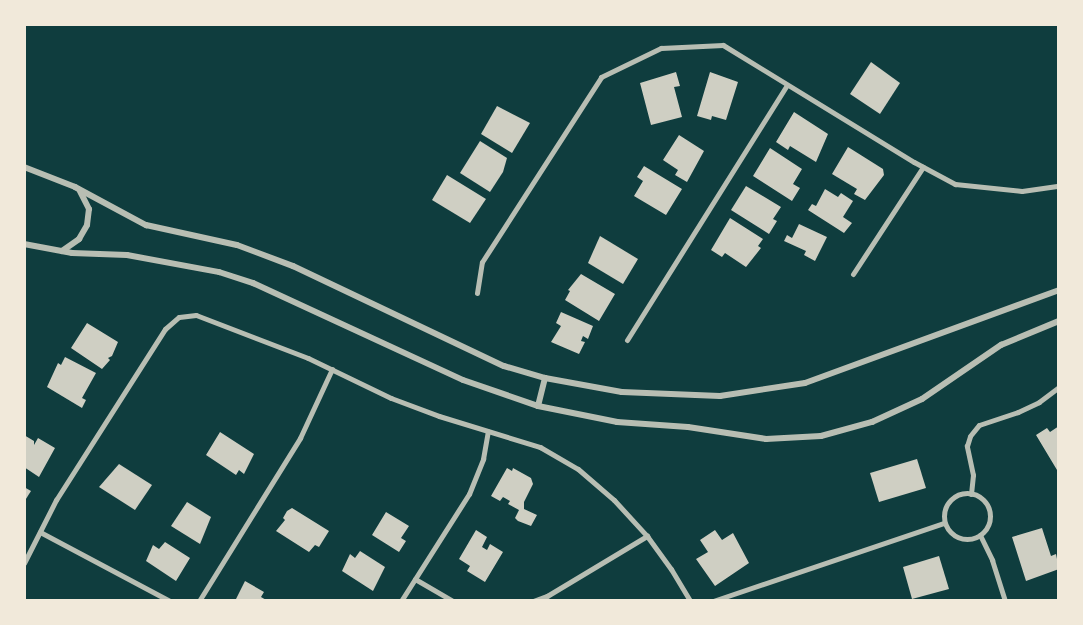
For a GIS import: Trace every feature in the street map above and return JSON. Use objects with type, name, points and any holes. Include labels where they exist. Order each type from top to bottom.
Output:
[{"type":"street","points":[[477,293],[482,262],[602,77],[661,48],[723,45],[922,167],[955,184],[1022,191],[1059,186]]},
{"type":"street","points":[[627,340],[788,85]]},
{"type":"street","points":[[24,167],[80,191],[146,225],[237,245],[293,266],[472,352],[545,378],[655,396],[720,396],[805,383],[1059,291]]},
{"type":"street","points":[[853,274],[922,167]]},
{"type":"street","points":[[62,251],[79,239],[87,225],[89,209],[80,191]]},
{"type":"street","points":[[24,244],[62,251],[127,255],[208,270],[253,283],[463,380],[538,406],[617,423],[688,426],[766,439],[821,436],[854,428],[898,411],[922,399],[1001,345],[1059,321]]},
{"type":"street","points":[[24,562],[56,500],[165,329],[179,317],[196,315],[332,369],[391,398],[540,447],[578,469],[614,500],[647,536],[690,601]]},
{"type":"street","points":[[199,601],[300,438],[332,369]]},
{"type":"street","points":[[538,406],[545,378]]},
{"type":"street","points":[[971,494],[973,475],[967,446],[970,436],[979,425],[1018,412],[1039,402],[1059,387]]},
{"type":"street","points":[[401,601],[469,494],[483,459],[488,431]]},
{"type":"street","points":[[963,494],[971,494],[979,497],[989,509],[990,521],[980,535],[970,539],[958,538],[944,523],[947,504],[963,494]]},
{"type":"street","points":[[713,601],[944,523]]},
{"type":"street","points":[[40,532],[170,601]]},
{"type":"street","points":[[980,535],[992,560],[1005,601]]},
{"type":"street","points":[[533,601],[547,596],[647,536]]},
{"type":"street","points":[[415,579],[453,601]]},
{"type":"building","points":[[871,62],[900,83],[880,114],[850,94]]},
{"type":"building","points":[[676,72],[680,86],[674,87],[682,117],[651,125],[640,83]]},
{"type":"building","points":[[710,72],[738,82],[726,120],[712,116],[711,120],[697,116]]},
{"type":"building","points":[[497,106],[530,123],[512,153],[481,134]]},
{"type":"building","points":[[794,112],[828,134],[816,162],[790,146],[788,150],[776,142]]},
{"type":"building","points":[[679,135],[704,151],[687,182],[675,175],[678,170],[663,160]]},
{"type":"building","points":[[480,141],[507,158],[503,172],[490,192],[460,173]]},
{"type":"building","points":[[848,147],[883,169],[884,175],[865,200],[854,194],[857,189],[832,174]]},
{"type":"building","points":[[770,148],[802,169],[793,184],[800,188],[792,201],[753,176]]},
{"type":"building","points":[[644,166],[682,189],[666,215],[634,196],[643,181],[637,177]]},
{"type":"building","points":[[447,175],[486,199],[470,223],[432,200]]},
{"type":"building","points":[[746,186],[781,207],[773,219],[777,221],[769,234],[731,210]]},
{"type":"building","points":[[825,189],[838,197],[841,193],[853,201],[843,217],[852,223],[844,233],[808,210],[812,204],[816,206]]},
{"type":"building","points":[[730,218],[763,239],[758,246],[761,248],[746,267],[725,253],[722,257],[711,250]]},
{"type":"building","points":[[799,224],[827,237],[815,261],[804,255],[806,251],[784,241],[787,235],[792,238]]},
{"type":"building","points":[[600,236],[638,259],[623,284],[588,263]]},
{"type":"building","points":[[581,274],[615,294],[599,321],[565,300],[570,291],[568,290]]},
{"type":"building","points":[[561,312],[593,326],[588,339],[583,336],[581,341],[585,342],[579,354],[551,342],[561,326],[556,323]]},
{"type":"building","points":[[87,323],[118,342],[112,356],[108,358],[110,360],[102,369],[71,348]]},
{"type":"building","points":[[65,357],[96,373],[82,398],[86,400],[82,408],[47,387],[58,363],[61,365]]},
{"type":"building","points":[[1059,426],[1059,469],[1057,470],[1036,435],[1047,428],[1050,432]]},
{"type":"building","points":[[220,432],[254,454],[244,474],[239,470],[236,475],[206,455]]},
{"type":"building","points":[[24,435],[34,441],[34,445],[38,438],[55,448],[39,477],[24,467]]},
{"type":"building","points":[[917,459],[926,488],[879,502],[870,473]]},
{"type":"building","points":[[119,464],[152,485],[135,510],[99,487]]},
{"type":"building","points":[[507,468],[512,471],[513,468],[531,478],[533,484],[524,502],[524,509],[537,515],[531,526],[515,518],[519,510],[508,504],[510,501],[503,497],[500,501],[491,496]]},
{"type":"building","points":[[24,487],[31,491],[24,502]]},
{"type":"building","points":[[187,502],[211,517],[200,544],[171,526]]},
{"type":"building","points":[[292,508],[329,531],[319,547],[315,545],[309,552],[276,531],[285,520],[283,518],[287,511]]},
{"type":"building","points":[[386,512],[409,526],[401,538],[406,541],[399,552],[372,535]]},
{"type":"building","points":[[1042,528],[1051,556],[1056,554],[1059,569],[1026,581],[1012,537]]},
{"type":"building","points":[[476,530],[487,537],[482,547],[487,550],[490,544],[503,552],[485,582],[467,571],[470,566],[459,559]]},
{"type":"building","points":[[715,530],[722,540],[733,533],[749,563],[715,586],[696,559],[708,552],[700,540]]},
{"type":"building","points":[[165,542],[190,558],[176,581],[146,561],[153,545],[159,549]]},
{"type":"building","points":[[360,551],[385,567],[373,591],[342,571],[350,554],[355,558]]},
{"type":"building","points":[[939,556],[949,589],[912,599],[903,567]]},
{"type":"building","points":[[245,581],[264,592],[261,597],[268,601],[235,601]]}]
